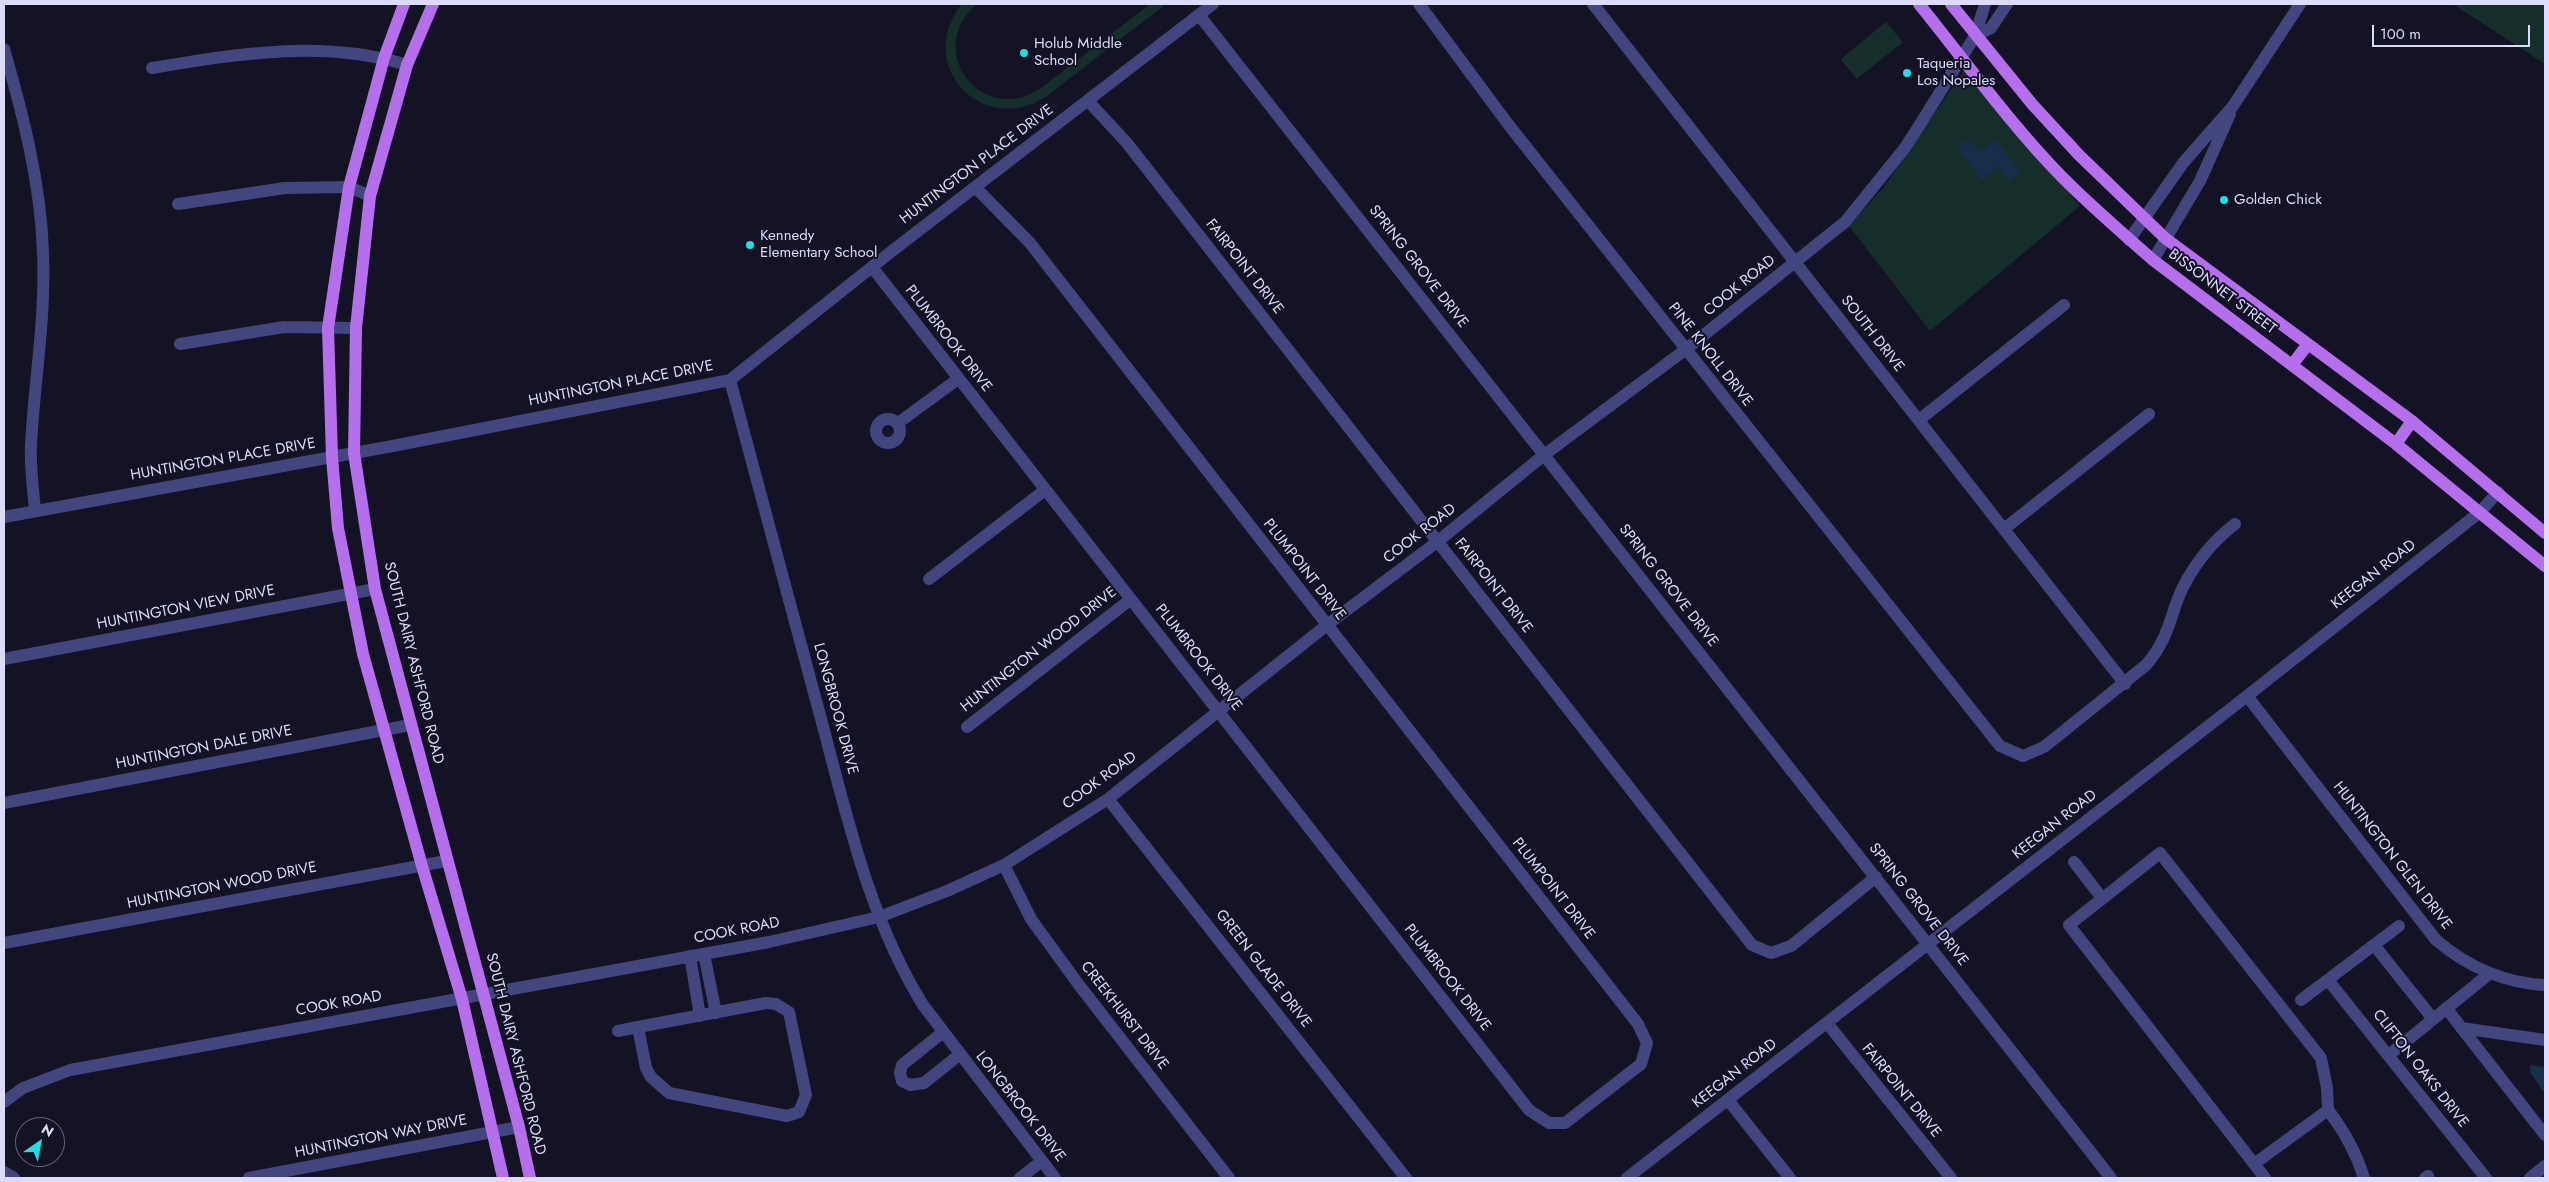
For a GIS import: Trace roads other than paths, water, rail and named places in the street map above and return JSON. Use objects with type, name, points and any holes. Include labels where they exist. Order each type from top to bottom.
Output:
[{"type":"main road","points":[[404,4],[384,58],[349,187],[328,328],[332,457],[338,528],[363,654],[422,866],[462,999],[503,1178]]},
{"type":"main road","name":"SOUTH DAIRY ASHFORD ROAD","points":[[433,4],[406,65],[370,196],[356,328],[354,453],[375,589],[446,861],[484,994],[519,1127],[530,1178]]},
{"type":"main road","name":"BISSONNET STREET","points":[[1919,4],[2062,177],[2129,240],[2396,444],[2545,566]]},
{"type":"main road","name":"BISSONNET STREET","points":[[1951,4],[2032,104],[2143,218],[2165,238],[2412,421],[2545,533]]},
{"type":"main road","points":[[2292,366],[2308,344]]},
{"type":"main road","points":[[2396,444],[2412,421]]},
{"type":"street","name":"HUNTINGTON PLACE DRIVE","points":[[4,516],[354,453],[730,380],[872,267],[1214,4]]},
{"type":"street","name":"PINE KNOLL DRIVE","points":[[1419,4],[1508,124],[2000,746],[2023,756],[2044,746],[2125,684]]},
{"type":"street","name":"SOUTH DRIVE","points":[[1593,4],[2125,684]]},
{"type":"street","name":"COOK ROAD","points":[[4,1102],[23,1088],[70,1070],[769,942],[879,917],[946,891],[1004,865],[1108,799],[1326,625],[1437,542],[1544,455],[1685,350],[1845,222],[1904,149],[1975,36],[1985,4]]},
{"type":"street","name":"COOK ROAD","points":[[1975,36],[1991,28],[2007,4]]},
{"type":"street","points":[[2129,240],[2184,163],[2233,106],[2300,4]]},
{"type":"street","name":"SPRING GROVE DRIVE","points":[[1199,15],[2111,1178]]},
{"type":"street","points":[[4,49],[24,120],[39,204],[44,253],[42,337],[31,448],[35,510]]},
{"type":"street","points":[[152,68],[267,50],[322,51],[384,58],[406,65]]},
{"type":"street","name":"FAIRPOINT DRIVE","points":[[1088,101],[1127,143],[1752,945],[1771,953],[1790,946],[1876,877]]},
{"type":"street","points":[[2153,260],[2200,181],[2233,106]]},
{"type":"street","points":[[178,204],[286,188],[349,187],[370,196]]},
{"type":"street","name":"PLUMPOINT DRIVE","points":[[976,188],[1030,242],[1638,1024],[1647,1043],[1641,1064],[1565,1123],[1549,1123],[1529,1110],[1498,1070]]},
{"type":"street","name":"PLUMBROOK DRIVE","points":[[872,267],[1498,1070]]},
{"type":"street","points":[[1919,420],[2064,304]]},
{"type":"street","points":[[180,344],[284,328],[356,328]]},
{"type":"street","points":[[898,423],[958,379]]},
{"type":"street","name":"LONGBROOK DRIVE","points":[[730,380],[849,826],[879,917],[907,980],[942,1033],[1055,1178]]},
{"type":"street","points":[[2004,529],[2149,414]]},
{"type":"street","points":[[929,579],[1044,490]]},
{"type":"street","name":"KEEGAN ROAD","points":[[1628,1178],[2247,696],[2480,512],[2498,492]]},
{"type":"street","points":[[2125,684],[2159,650],[2171,625],[2182,589],[2199,561],[2218,538],[2235,524]]},
{"type":"street","name":"HUNTINGTON VIEW DRIVE","points":[[4,659],[375,589]]},
{"type":"street","name":"HUNTINGTON WOOD DRIVE","points":[[966,727],[1131,599]]},
{"type":"street","name":"HUNTINGTON GLEN DRIVE","points":[[2247,696],[2426,929],[2458,959],[2489,974],[2525,984],[2545,986]]},
{"type":"street","name":"HUNTINGTON DALE DRIVE","points":[[4,803],[410,725]]},
{"type":"street","name":"GREEN GLADE DRIVE","points":[[1108,799],[1406,1178]]},
{"type":"street","points":[[2264,1178],[2069,925],[2160,853],[2321,1058],[2327,1088],[2328,1110],[2347,1135],[2358,1156],[2364,1178]]},
{"type":"street","name":"HUNTINGTON WOOD DRIVE","points":[[4,943],[446,861]]},
{"type":"street","points":[[2074,862],[2102,898]]},
{"type":"street","name":"CREEKHURST DRIVE","points":[[1004,865],[1036,926],[1079,985],[1230,1178]]},
{"type":"street","points":[[2302,1000],[2399,926]]},
{"type":"street","points":[[2374,945],[2433,1019]]},
{"type":"street","points":[[704,954],[716,1012]]},
{"type":"street","points":[[690,956],[700,1016]]},
{"type":"street","points":[[2389,1055],[2489,974]]},
{"type":"street","name":"CLIFTON OAKS DRIVE","points":[[2328,980],[2486,1178]]},
{"type":"street","points":[[618,1031],[638,1027],[700,1016],[766,1003],[784,1007],[789,1012],[806,1095],[799,1112],[787,1116],[669,1093],[655,1082],[646,1068],[638,1027]]},
{"type":"street","points":[[2446,1008],[2545,1135]]},
{"type":"street","name":"FAIRPOINT DRIVE","points":[[1827,1023],[1951,1178]]},
{"type":"street","points":[[2462,1028],[2545,1040]]},
{"type":"street","name":"LONGBROOK DRIVE","points":[[942,1033],[902,1065],[900,1073],[902,1080],[910,1085],[924,1083],[959,1055]]},
{"type":"street","points":[[1728,1100],[1790,1178]]},
{"type":"street","points":[[2254,1164],[2328,1110]]},
{"type":"street","name":"HUNTINGTON WAY DRIVE","points":[[249,1178],[519,1127]]},
{"type":"street","points":[[1020,1178],[1042,1161]]},
{"type":"street","points":[[2530,1178],[2545,1166]]},
{"type":"street","points":[[4,1172],[14,1178]]},
{"type":"water","points":[[1968,140],[1980,152],[1996,140],[2021,172],[2009,181],[1998,167],[1982,180],[1960,151],[1960,145]]},
{"type":"water","points":[[2530,1065],[2545,1067],[2545,1094],[2530,1072]]},
{"type":"place","name":"Holub Middle School","points":[[1024,53]]},
{"type":"place","name":"Taqueria Los Nopales","points":[[1907,73]]},
{"type":"place","name":"Golden Chick","points":[[2224,200]]},
{"type":"place","name":"Kennedy Elementary School","points":[[750,245]]}]
